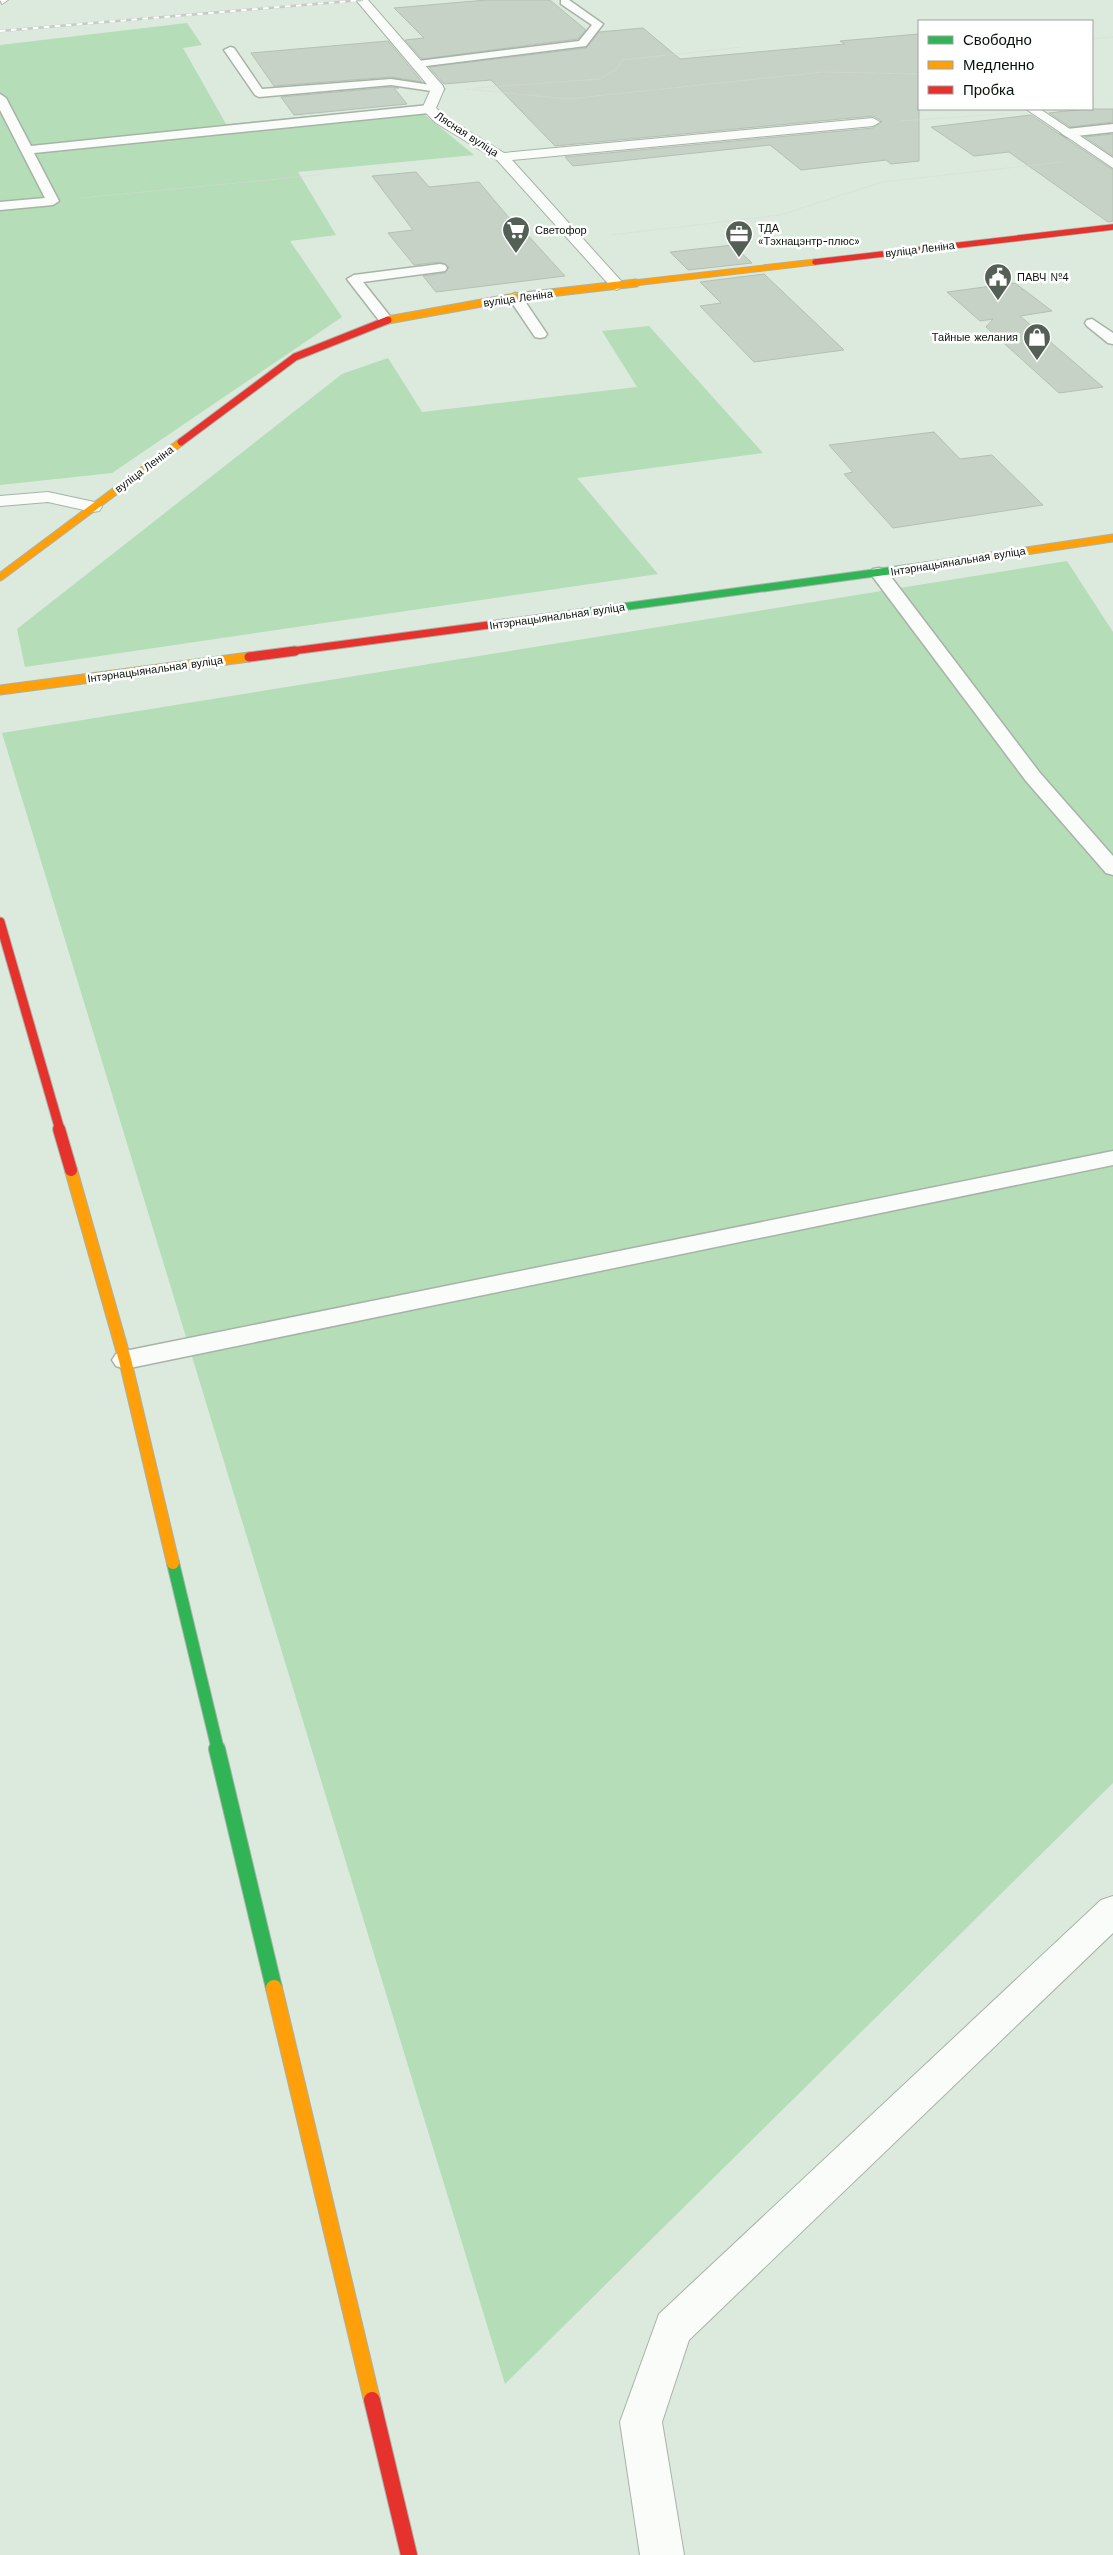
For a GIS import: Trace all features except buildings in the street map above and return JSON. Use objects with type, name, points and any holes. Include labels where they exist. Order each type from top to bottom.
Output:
[{"type":"street","name":"Лясная вуліца","points":[[362,0],[438,89],[429,109],[441,120],[502,157],[617,285]]},
{"type":"street","points":[[1035,111],[1108,161]]},
{"type":"street","points":[[502,157],[873,122]]},
{"type":"street","name":"вуліца Леніна","points":[[0,577],[295,357],[386,320],[515,297],[1113,227]]},
{"type":"street","points":[[0,501],[48,497],[93,507]]},
{"type":"street","name":"Інтэрнацыянальная вуліца","points":[[0,690],[879,573],[1113,538]]},
{"type":"street","points":[[0,922],[125,1360],[409,2555]]},
{"type":"street","points":[[662,2555],[641,2422],[673,2328],[1113,1911]]},
{"type":"lane","points":[[418,64],[582,44],[598,24],[565,2]]},
{"type":"lane","points":[[230,50],[259,93],[391,82],[438,89]]},
{"type":"lane","points":[[0,98],[53,201],[0,206]]},
{"type":"lane","points":[[27,150],[429,109]]},
{"type":"lane","points":[[1066,132],[1113,128]]},
{"type":"lane","points":[[386,320],[354,279],[440,268]]},
{"type":"lane","points":[[515,297],[540,334]]},
{"type":"lane","points":[[1092,323],[1113,340]]},
{"type":"lane","points":[[879,573],[1033,777],[1113,869]]},
{"type":"lane","points":[[125,1360],[1113,1158]]},
{"type":"path","points":[[1093,39],[1113,37]]},
{"type":"path","points":[[467,89],[534,82],[600,79],[618,68],[622,60],[742,47]]},
{"type":"path","points":[[438,89],[467,89],[568,99],[823,72],[918,74]]},
{"type":"path","points":[[873,122],[1035,111]]},
{"type":"path","points":[[576,239],[780,215],[882,182],[1108,161]]},
{"type":"path","points":[[53,201],[319,175]]},
{"type":"green space","points":[[187,23],[202,45],[183,48],[226,124],[414,106],[474,155],[298,172],[336,235],[290,241],[342,317],[112,473],[0,485],[0,45]]},
{"type":"green space","points":[[649,326],[763,453],[577,478],[658,574],[25,667],[17,629],[342,374],[388,358],[422,412],[637,387],[602,331]]},
{"type":"green space","points":[[1067,561],[1113,632],[1113,1783],[505,2384],[2,733]]},
{"type":"railway","points":[[0,31],[362,0]]},
{"type":"traffic: fast","points":[[504,623],[918,567]]},
{"type":"traffic: fast","points":[[173,1563],[274,1988]]},
{"type":"traffic: slow","points":[[388,320],[515,297],[815,262]]},
{"type":"traffic: slow","points":[[0,577],[181,442]]},
{"type":"traffic: slow","points":[[918,567],[1113,538]]},
{"type":"traffic: slow","points":[[0,690],[249,657]]},
{"type":"traffic: slow","points":[[71,1170],[125,1360],[173,1563]]},
{"type":"traffic: slow","points":[[274,1988],[372,2400]]},
{"type":"traffic: jam","points":[[815,262],[1113,227]]},
{"type":"traffic: jam","points":[[181,442],[295,357],[388,320]]},
{"type":"traffic: jam","points":[[249,657],[504,623]]},
{"type":"traffic: jam","points":[[0,922],[71,1170]]},
{"type":"traffic: jam","points":[[372,2400],[409,2555]]},
{"type":"place","name":"Светофор","points":[[516,254]]},
{"type":"place","name":"ТДА «Тэхнацэнтр-плюс»","points":[[739,258]]},
{"type":"place","name":"ПАВЧ №4","points":[[998,301]]},
{"type":"place","name":"Тайные желания","points":[[1037,361]]}]
